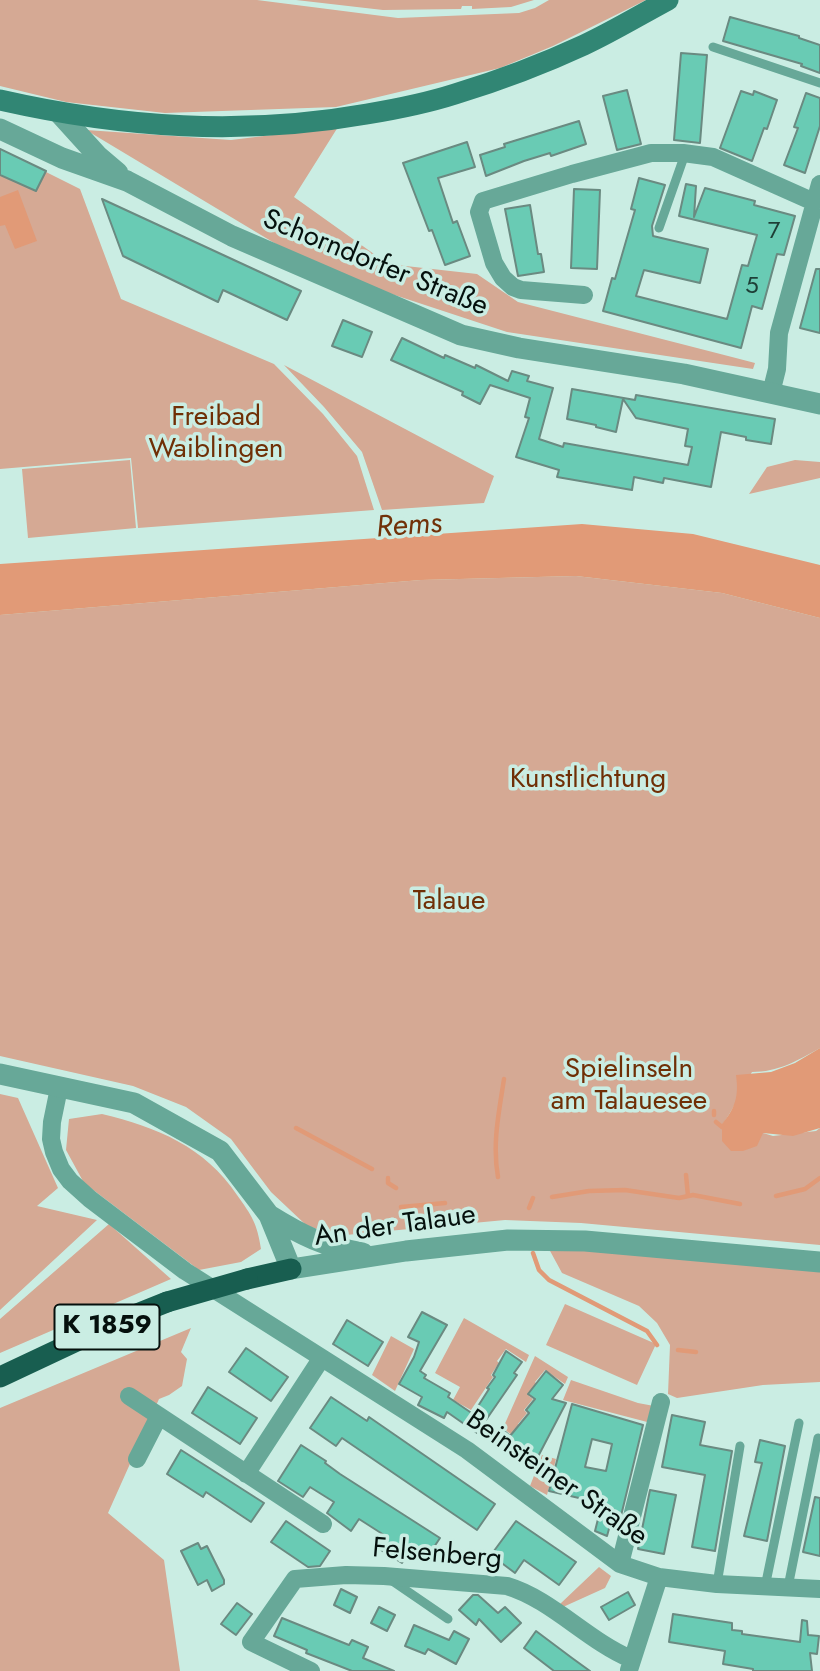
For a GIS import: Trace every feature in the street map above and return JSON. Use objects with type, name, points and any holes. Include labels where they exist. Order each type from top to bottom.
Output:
[{"type":"highway","name":"K 1859","points":[[4,1375],[167,1302],[291,1269]]},
{"type":"main road","points":[[0,100],[59,113],[142,124],[236,128],[326,121],[454,95],[584,45],[668,0]]},
{"type":"street","name":"Schorndorfer Straße","points":[[59,113],[98,156],[127,181]]},
{"type":"street","name":"Schorndorfer Straße","points":[[0,129],[62,158],[127,181],[232,236],[461,335],[519,348],[607,360],[820,404]]},
{"type":"street","points":[[584,295],[521,290],[503,278],[494,263],[478,212],[482,201],[651,153],[685,153],[713,157],[817,193],[779,333],[777,369],[771,393]]},
{"type":"street","points":[[0,1074],[59,1087]]},
{"type":"street","name":"An der Talaue","points":[[59,1087],[134,1103],[220,1151],[269,1215],[291,1269],[508,1240],[585,1241],[820,1262]]},
{"type":"street","name":"Beinsteiner Straße","points":[[59,1087],[51,1139],[61,1169],[70,1181],[185,1272],[467,1450],[620,1564],[659,1577],[717,1584],[820,1589]]},
{"type":"street","points":[[269,1215],[303,1236],[337,1249],[382,1255]]},
{"type":"street","points":[[246,1474],[321,1359]]},
{"type":"street","points":[[129,1395],[323,1524]]},
{"type":"street","points":[[620,1564],[662,1402]]},
{"type":"street","points":[[137,1459],[159,1416]]},
{"type":"street","name":"Felsenberg","points":[[311,1671],[251,1642],[295,1580],[346,1575],[507,1586],[524,1591],[630,1665]]},
{"type":"street","points":[[630,1665],[659,1577]]},
{"type":"lane","points":[[713,47],[820,83]]},
{"type":"lane","points":[[659,228],[685,153]]},
{"type":"lane","points":[[765,1587],[799,1423]]},
{"type":"lane","points":[[788,1587],[818,1438]]},
{"type":"lane","points":[[717,1584],[740,1446]]},
{"type":"lane","points":[[384,1576],[448,1619]]},
{"type":"green space","points":[[0,0],[257,0],[398,18],[519,13],[549,0],[646,0],[553,46],[500,68],[336,107],[165,113],[66,102],[0,86]]},
{"type":"green space","points":[[296,0],[534,0],[511,7],[472,9],[472,6],[462,6],[461,9],[383,10]]},
{"type":"green space","points":[[338,127],[294,197],[388,264],[477,274],[518,302],[755,363],[753,369],[507,332],[349,280],[276,244],[86,130],[231,140]]},
{"type":"green space","name":"Freibad Waiblingen","points":[[0,149],[80,189],[121,299],[274,364],[323,414],[357,456],[374,510],[138,528],[131,458],[0,469]]},
{"type":"green space","points":[[284,365],[494,476],[484,503],[382,510],[362,452]]},
{"type":"green space","points":[[130,460],[136,528],[28,538],[22,469]]},
{"type":"green space","points":[[795,460],[820,462],[820,478],[749,494],[767,467]]},
{"type":"green space","name":"Talaue","points":[[576,576],[722,593],[820,618],[820,1048],[779,1068],[752,1072],[722,1125],[722,1141],[763,1133],[773,1136],[816,1131],[820,1128],[820,1245],[581,1223],[505,1220],[335,1236],[306,1225],[271,1192],[231,1139],[186,1107],[133,1086],[0,1056],[0,615],[421,580]]},
{"type":"green space","points":[[0,1094],[18,1098],[58,1188],[37,1206],[97,1220],[0,1310]]},
{"type":"green space","points":[[102,1114],[142,1125],[178,1141],[210,1164],[224,1178],[250,1214],[256,1226],[261,1249],[241,1262],[199,1270],[84,1183],[66,1150],[69,1119]]},
{"type":"green space","points":[[109,1224],[171,1279],[0,1353],[0,1319]]},
{"type":"green space","points":[[549,1249],[600,1250],[820,1272],[820,1382],[763,1385],[677,1398],[668,1394],[670,1345],[657,1323],[639,1306],[562,1273]]},
{"type":"green space","points":[[565,1304],[656,1344],[637,1385],[546,1345]]},
{"type":"green space","points":[[464,1318],[529,1355],[526,1362],[506,1349],[497,1361],[499,1363],[491,1375],[493,1377],[471,1410],[453,1400],[460,1387],[435,1373]]},
{"type":"green space","points":[[191,1328],[181,1352],[187,1359],[182,1386],[159,1399],[108,1513],[164,1560],[180,1671],[0,1671],[0,1408]]},
{"type":"green space","points":[[391,1336],[414,1349],[395,1391],[372,1375]]},
{"type":"green space","points":[[535,1356],[568,1377],[565,1384],[545,1370],[535,1382],[538,1386],[529,1396],[533,1399],[524,1410],[527,1413],[518,1424],[522,1427],[514,1437],[503,1428]]},
{"type":"green space","points":[[571,1380],[654,1406],[651,1423],[563,1400]]},
{"type":"green space","points":[[542,1455],[556,1459],[547,1495],[530,1486]]},
{"type":"green space","points":[[599,1567],[611,1576],[605,1588],[563,1607],[560,1604]]},
{"type":"shaded area","points":[[18,190],[37,241],[15,249],[5,225],[0,226],[0,197]]},
{"type":"shaded area","points":[[582,524],[693,534],[820,565],[820,618],[722,593],[576,576],[421,580],[0,615],[0,564]]},
{"type":"shaded area","points":[[820,1048],[820,1128],[793,1136],[763,1133],[757,1146],[743,1151],[731,1151],[722,1141],[722,1124],[735,1102],[736,1075],[771,1072],[795,1063]]},
{"type":"building","points":[[730,17],[799,36],[820,45],[820,73],[801,66],[802,64],[723,41]]},
{"type":"building","points":[[681,53],[707,55],[700,143],[674,140]]},
{"type":"building","points":[[627,90],[641,144],[617,150],[603,96]]},
{"type":"building","points":[[741,91],[753,95],[754,91],[777,100],[752,161],[720,148]]},
{"type":"building","points":[[806,93],[820,98],[820,126],[805,173],[784,165],[798,128],[794,127]]},
{"type":"building","points":[[579,121],[586,144],[551,156],[550,153],[524,161],[486,176],[480,155],[505,147],[504,144]]},
{"type":"building","points":[[467,142],[475,167],[438,178],[453,223],[457,221],[470,256],[445,265],[403,163]]},
{"type":"building","points":[[0,149],[46,171],[36,191],[0,175]]},
{"type":"building","points":[[639,178],[665,185],[652,226],[653,236],[708,249],[700,283],[644,270],[636,296],[727,319],[742,265],[748,266],[757,235],[679,216],[686,184],[696,186],[694,217],[705,188],[755,201],[754,205],[795,216],[784,255],[777,254],[762,309],[752,306],[741,348],[603,311],[635,210],[631,209]]},
{"type":"building","points":[[574,189],[600,190],[597,269],[571,268]]},
{"type":"building","points":[[102,199],[301,291],[287,320],[223,290],[218,302],[123,256]]},
{"type":"building","points":[[530,205],[538,254],[541,254],[544,272],[518,276],[505,209]]},
{"type":"building","points":[[816,269],[820,269],[820,333],[800,328]]},
{"type":"building","points":[[343,320],[372,332],[362,357],[332,346]]},
{"type":"building","points":[[402,338],[444,358],[445,355],[475,368],[476,365],[508,381],[512,371],[529,376],[527,381],[553,388],[539,439],[563,447],[564,443],[688,465],[692,447],[685,446],[688,429],[636,418],[623,399],[616,432],[567,419],[572,389],[635,400],[636,395],[775,419],[771,444],[721,432],[711,487],[664,478],[663,483],[634,477],[632,490],[557,477],[559,470],[516,457],[529,418],[525,417],[530,398],[490,385],[480,404],[462,395],[463,392],[391,360]]},
{"type":"building","points":[[422,1312],[447,1325],[420,1371],[426,1375],[424,1378],[450,1393],[448,1397],[473,1414],[489,1389],[487,1388],[506,1351],[522,1362],[514,1373],[517,1375],[477,1433],[447,1412],[444,1418],[418,1405],[422,1397],[399,1384],[419,1342],[408,1337]]},
{"type":"building","points":[[347,1320],[383,1342],[368,1366],[333,1344]]},
{"type":"building","points":[[246,1348],[288,1377],[271,1401],[229,1372]]},
{"type":"building","points":[[546,1371],[563,1385],[552,1399],[566,1403],[532,1468],[492,1439],[501,1428],[510,1436],[529,1413],[526,1410],[535,1399],[528,1394]]},
{"type":"building","points":[[208,1387],[257,1418],[240,1444],[192,1413]]},
{"type":"building","points":[[331,1397],[367,1421],[369,1417],[495,1504],[477,1530],[342,1438],[336,1446],[310,1428]]},
{"type":"building","points":[[572,1404],[643,1425],[620,1520],[612,1518],[607,1536],[595,1531],[599,1515],[593,1514],[596,1502],[549,1491]],"holes":[[[592,1439],[612,1444],[606,1471],[585,1467]]]},
{"type":"building","points":[[672,1415],[705,1422],[700,1445],[732,1451],[715,1551],[692,1547],[705,1475],[662,1467]]},
{"type":"building","points":[[760,1440],[785,1446],[767,1541],[744,1536],[762,1463],[755,1462]]},
{"type":"building","points":[[301,1445],[340,1474],[440,1538],[432,1550],[428,1548],[422,1559],[410,1551],[402,1563],[376,1547],[384,1535],[359,1519],[351,1531],[327,1513],[334,1502],[310,1487],[303,1497],[278,1481]]},
{"type":"building","points":[[181,1450],[264,1503],[251,1522],[206,1492],[203,1497],[167,1474]]},
{"type":"building","points":[[650,1490],[676,1495],[664,1554],[638,1549]]},
{"type":"building","points":[[815,1497],[820,1498],[820,1556],[803,1552]]},
{"type":"building","points":[[286,1521],[330,1551],[320,1566],[308,1567],[271,1542]]},
{"type":"building","points":[[516,1521],[576,1562],[559,1585],[524,1560],[515,1573],[491,1555]]},
{"type":"building","points":[[198,1543],[201,1549],[207,1546],[224,1580],[224,1584],[212,1591],[207,1580],[198,1585],[181,1551]]},
{"type":"building","points":[[341,1589],[357,1597],[350,1613],[334,1605]]},
{"type":"building","points":[[628,1592],[635,1605],[609,1620],[601,1607]]},
{"type":"building","points":[[473,1595],[478,1595],[498,1613],[505,1607],[521,1623],[501,1642],[479,1619],[476,1625],[459,1610]]},
{"type":"building","points":[[237,1603],[252,1614],[236,1635],[221,1624]]},
{"type":"building","points":[[379,1607],[395,1615],[387,1631],[371,1623]]},
{"type":"building","points":[[673,1614],[732,1623],[732,1630],[742,1631],[742,1634],[800,1642],[802,1620],[807,1621],[808,1635],[819,1636],[817,1654],[810,1653],[812,1671],[753,1671],[723,1664],[725,1651],[669,1642]]},
{"type":"building","points":[[282,1618],[349,1645],[352,1640],[368,1647],[363,1658],[394,1671],[352,1671],[306,1653],[307,1650],[274,1636]]},
{"type":"building","points":[[414,1625],[449,1640],[454,1631],[469,1639],[456,1664],[428,1649],[425,1654],[405,1646]]},
{"type":"building","points":[[536,1631],[590,1671],[554,1671],[524,1648]]},
{"type":"waterway","points":[[498,1177],[496,1140],[504,1079]]},
{"type":"waterway","points":[[716,1122],[722,1127]]},
{"type":"waterway","points":[[296,1128],[372,1169]]},
{"type":"waterway","points":[[686,1175],[688,1196]]},
{"type":"waterway","points":[[388,1178],[388,1183],[396,1188]]},
{"type":"waterway","points":[[776,1196],[805,1189],[820,1178]]},
{"type":"waterway","points":[[552,1197],[589,1191],[625,1190],[679,1198],[693,1195],[740,1204]]},
{"type":"waterway","points":[[529,1208],[533,1198]]},
{"type":"waterway","points":[[401,1207],[445,1203]]},
{"type":"waterway","points":[[533,1253],[539,1270],[549,1280],[647,1331],[657,1345]]},
{"type":"waterway","points":[[678,1350],[696,1352]]},
{"type":"water label","name":"Rems","points":[[409,527]]},
{"type":"park label","name":"Kunstlichtung","points":[[588,780]]},
{"type":"park label","name":"Spielinseln am Talauesee","points":[[629,1086]]}]
